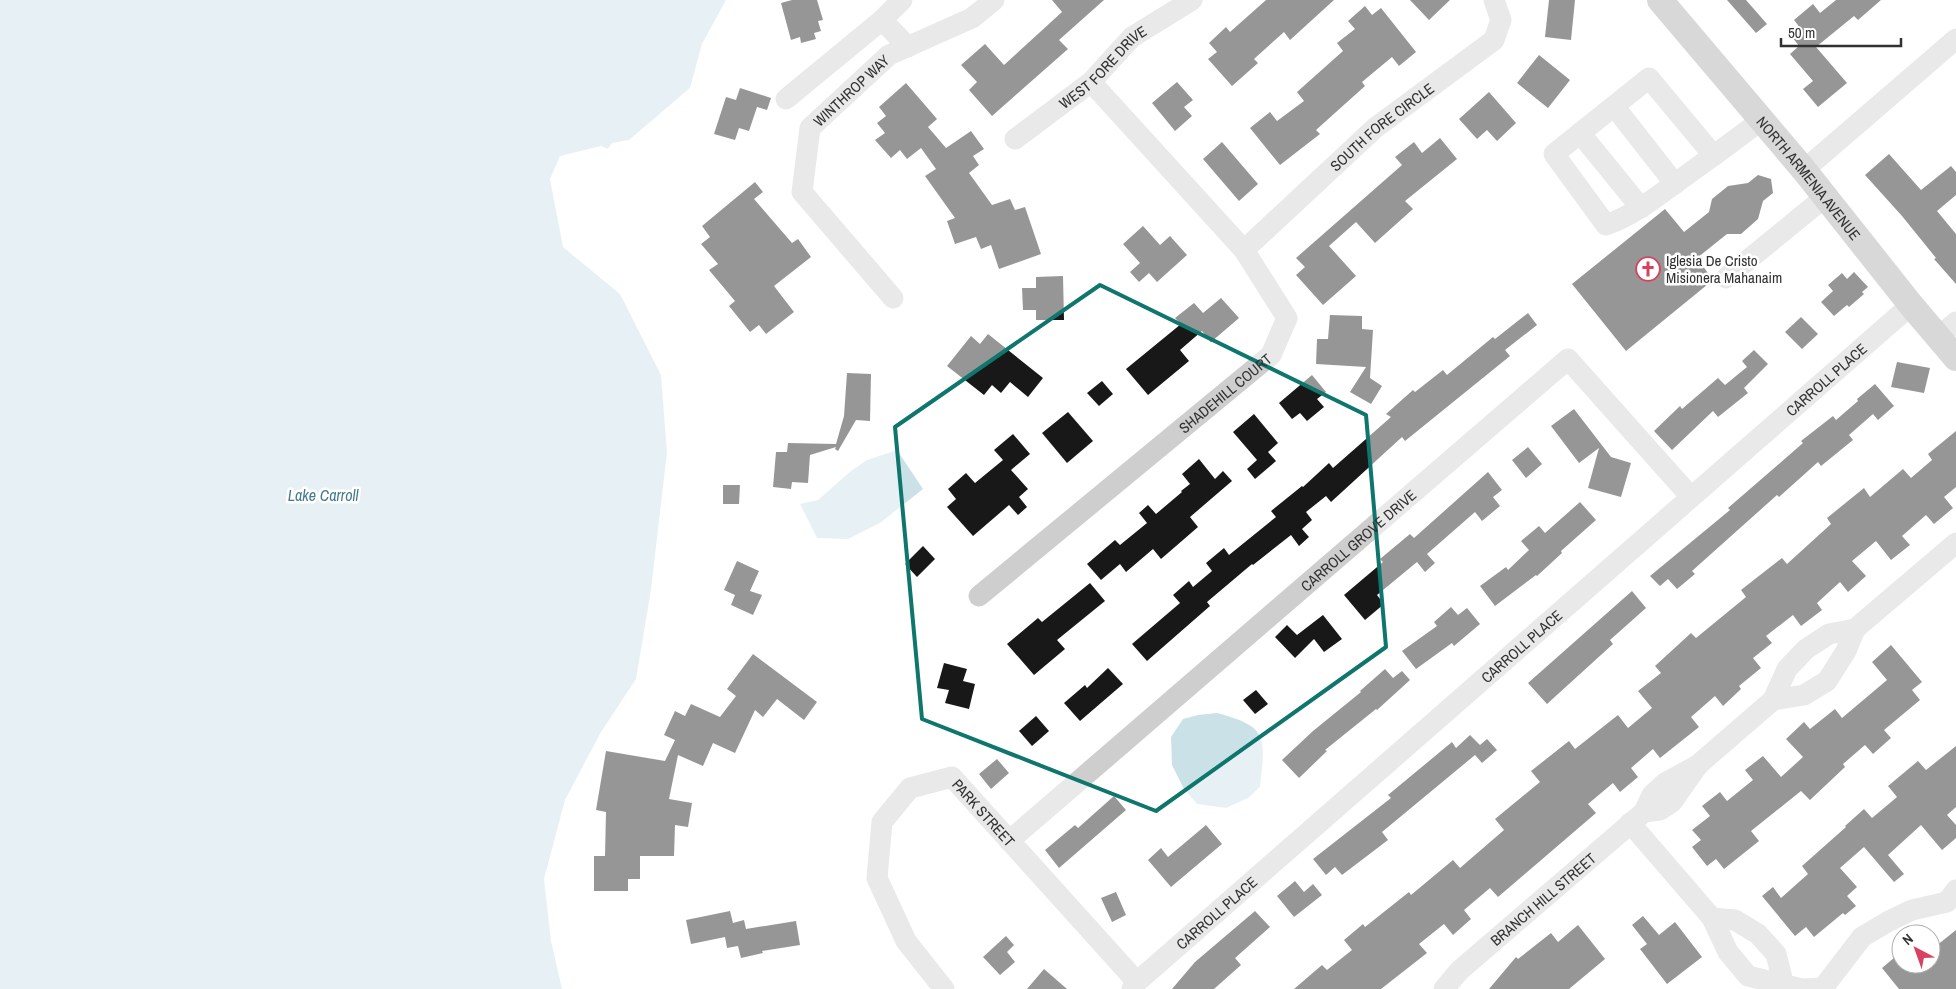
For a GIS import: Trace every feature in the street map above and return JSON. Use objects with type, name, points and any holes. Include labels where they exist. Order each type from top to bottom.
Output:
[{"type":"main road","name":"NORTH ARMENIA AVENUE","points":[[1660,0],[1804,170],[1911,305],[1947,330],[1956,358]]},
{"type":"street","points":[[786,99],[882,20],[902,0]]},
{"type":"street","name":"WINTHROP WAY","points":[[893,298],[802,192],[810,128],[889,55],[972,18],[994,0]]},
{"type":"street","name":"WEST FORE DRIVE","points":[[1015,139],[1091,82],[1132,38],[1192,0]]},
{"type":"street","name":"SOUTH FORE CIRCLE","points":[[1244,250],[1375,128],[1494,40],[1501,20],[1494,0]]},
{"type":"street","points":[[882,20],[908,47]]},
{"type":"street","points":[[1804,170],[1956,39]]},
{"type":"street","points":[[1714,156],[1649,78],[1554,154],[1606,225],[1623,219],[1641,208],[1714,156],[1761,120]]},
{"type":"street","name":"SHADEHILL COURT","points":[[979,596],[1271,356],[1287,318],[1244,250],[1091,82]]},
{"type":"street","points":[[1614,106],[1675,184]]},
{"type":"street","points":[[1580,133],[1641,208]]},
{"type":"street","points":[[1726,278],[1825,197]]},
{"type":"street","name":"CARROLL PLACE","points":[[1135,986],[1911,305]]},
{"type":"street","name":"CARROLL GROVE DRIVE","points":[[1009,841],[1568,359],[1691,497]]},
{"type":"street","name":"BRANCH HILL STREET","points":[[1773,700],[1804,695],[1826,681],[1846,651],[1855,629],[1956,543]]},
{"type":"street","name":"BRANCH HILL STREET","points":[[1444,989],[1459,971],[1637,817],[1660,810],[1672,802],[1698,764],[1773,700],[1787,669],[1806,649],[1829,634],[1855,629]]},
{"type":"street","name":"PARK STREET","points":[[944,989],[906,941],[877,878],[882,822],[910,788],[952,777],[1135,986]]},
{"type":"street","points":[[1637,817],[1712,918],[1728,952],[1748,976],[1784,986],[1802,989],[1823,988],[1862,937],[1912,910],[1947,902],[1956,890]]},
{"type":"street","points":[[1712,918],[1736,920],[1758,934],[1776,954],[1784,986]]},
{"type":"highlighted area","points":[[1100,285],[1366,415],[1386,647],[1156,811],[922,719],[895,427]]},
{"type":"water","name":"Lake Carroll","points":[[0,0],[726,0],[702,44],[690,88],[629,140],[612,143],[608,149],[601,146],[560,156],[550,179],[563,247],[620,294],[661,375],[667,452],[651,590],[636,679],[601,732],[565,800],[544,879],[551,941],[562,989],[0,989]]},
{"type":"water","points":[[897,450],[923,489],[880,523],[848,539],[817,538],[800,504],[818,500],[851,471],[867,460]]},
{"type":"water","points":[[1217,713],[1247,724],[1255,730],[1263,746],[1260,787],[1248,798],[1226,808],[1197,804],[1184,789],[1172,765],[1171,737],[1183,719]]},
{"type":"building","points":[[792,0],[817,0],[823,20],[818,21],[821,31],[814,33],[816,39],[801,43],[800,37],[791,40],[781,3]]},
{"type":"building","points":[[1052,0],[1104,0],[1059,40],[1068,49],[992,116],[969,90],[977,82],[961,65],[985,44],[1004,65],[1062,12]]},
{"type":"building","points":[[1266,0],[1334,0],[1290,40],[1284,32],[1254,59],[1258,63],[1232,86],[1208,59],[1217,52],[1209,43],[1226,27],[1230,32]]},
{"type":"building","points":[[1410,0],[1450,0],[1429,20]]},
{"type":"building","points":[[1549,0],[1575,0],[1571,40],[1545,37]]},
{"type":"building","points":[[1727,0],[1746,0],[1767,24],[1756,33]]},
{"type":"building","points":[[1836,0],[1881,0],[1858,20],[1854,16],[1816,47],[1847,83],[1818,107],[1803,89],[1813,81],[1790,54],[1799,46],[1792,37],[1801,29],[1794,20],[1813,4],[1820,13]]},
{"type":"building","points":[[1365,6],[1372,15],[1381,8],[1416,52],[1399,66],[1392,57],[1362,82],[1365,86],[1316,130],[1320,134],[1280,165],[1250,128],[1270,112],[1277,121],[1304,101],[1297,92],[1343,51],[1337,43],[1355,29],[1348,21]]},
{"type":"building","points":[[1539,55],[1570,80],[1548,108],[1517,83]]},
{"type":"building","points":[[1177,82],[1193,100],[1184,107],[1192,116],[1175,131],[1152,103]]},
{"type":"building","points":[[906,83],[937,119],[928,127],[946,148],[971,131],[984,149],[973,156],[979,165],[969,173],[992,205],[1010,199],[1015,210],[1025,207],[1041,254],[999,269],[991,245],[981,249],[976,237],[955,244],[947,221],[955,218],[925,176],[936,169],[921,148],[907,159],[900,150],[891,158],[875,140],[885,133],[877,123],[886,116],[879,107]]},
{"type":"building","points":[[740,88],[771,98],[767,110],[757,107],[749,131],[739,128],[735,140],[714,134],[726,97],[736,100]]},
{"type":"building","points":[[1489,92],[1516,123],[1497,141],[1487,130],[1477,139],[1459,119]]},
{"type":"building","points":[[1440,138],[1457,159],[1405,201],[1413,209],[1375,243],[1356,222],[1329,246],[1356,276],[1323,305],[1296,275],[1305,267],[1296,258],[1402,165],[1395,157],[1414,142],[1422,153]]},
{"type":"building","points":[[1222,142],[1258,184],[1239,201],[1203,159]]},
{"type":"building","points":[[1889,154],[1921,190],[1951,166],[1956,172],[1956,195],[1937,211],[1956,234],[1956,284],[1934,259],[1936,258],[1902,216],[1865,175]]},
{"type":"building","name":"Iglesia De Cristo Misionera Mahanaim","points":[[1758,175],[1771,179],[1773,193],[1763,201],[1758,219],[1741,234],[1727,234],[1697,258],[1713,280],[1626,351],[1572,284],[1665,209],[1684,232],[1709,212],[1712,199],[1728,186],[1748,183]]},
{"type":"building","points":[[755,182],[763,192],[754,199],[792,243],[798,239],[811,257],[774,286],[794,312],[766,334],[759,325],[750,332],[729,306],[735,301],[709,270],[718,264],[701,244],[710,237],[702,226]]},
{"type":"building","points":[[1143,226],[1160,245],[1170,236],[1187,255],[1157,282],[1149,273],[1139,282],[1130,272],[1140,263],[1123,244]]},
{"type":"building","points":[[1854,272],[1868,287],[1862,292],[1864,294],[1849,307],[1847,305],[1834,316],[1821,302],[1833,291],[1828,285],[1842,273],[1847,279]]},
{"type":"building","points":[[1063,276],[1064,320],[1036,320],[1036,310],[1023,310],[1022,288],[1036,288],[1036,277]]},
{"type":"building","points":[[1221,298],[1239,318],[1211,342],[1202,331],[1180,350],[1189,361],[1148,395],[1126,369],[1181,324],[1175,318],[1194,303],[1203,313]]},
{"type":"building","points":[[1528,313],[1537,325],[1505,350],[1510,356],[1405,441],[1402,437],[1331,502],[1326,496],[1306,512],[1312,520],[1302,529],[1309,537],[1299,546],[1291,535],[1252,564],[1207,602],[1210,606],[1147,661],[1132,644],[1180,603],[1173,595],[1189,581],[1193,587],[1212,571],[1206,563],[1224,548],[1229,555],[1276,517],[1271,511],[1303,487],[1329,463],[1333,468],[1391,417],[1386,414],[1413,390],[1415,392],[1443,370],[1447,375],[1493,337],[1495,339]]},
{"type":"building","points":[[1330,315],[1362,316],[1362,329],[1373,330],[1370,378],[1382,386],[1371,404],[1350,392],[1366,367],[1316,364],[1317,339],[1328,339]]},
{"type":"building","points":[[1801,317],[1818,334],[1802,349],[1785,332]]},
{"type":"building","points":[[988,334],[1043,378],[1028,397],[1010,382],[1001,393],[992,385],[984,395],[947,366],[971,336],[980,344]]},
{"type":"building","points":[[1754,350],[1768,364],[1744,388],[1748,393],[1718,417],[1713,411],[1672,450],[1654,431],[1680,406],[1682,409],[1718,378],[1725,385],[1747,367],[1742,361]]},
{"type":"building","points":[[1897,362],[1930,368],[1924,393],[1891,387]]},
{"type":"building","points":[[847,373],[871,374],[870,421],[856,420],[838,451],[835,449],[836,447],[810,455],[808,483],[792,482],[791,489],[773,487],[776,452],[787,452],[788,443],[836,444],[844,416]]},
{"type":"building","points":[[1312,375],[1326,392],[1317,399],[1324,407],[1307,421],[1300,413],[1292,419],[1279,403]]},
{"type":"building","points":[[1102,381],[1113,394],[1099,406],[1087,393]]},
{"type":"building","points":[[1875,384],[1894,406],[1878,420],[1873,414],[1849,435],[1853,440],[1821,466],[1818,462],[1779,497],[1777,495],[1692,571],[1695,574],[1677,589],[1668,579],[1660,586],[1650,576],[1730,510],[1728,508],[1803,443],[1801,441],[1833,416],[1836,420]]},
{"type":"building","points":[[1574,409],[1611,457],[1631,463],[1621,497],[1588,488],[1599,448],[1579,463],[1551,426]]},
{"type":"building","points":[[1068,412],[1093,441],[1067,463],[1042,433]]},
{"type":"building","points":[[1254,414],[1278,443],[1268,452],[1276,461],[1255,479],[1247,469],[1257,460],[1233,432]]},
{"type":"building","points":[[1956,431],[1956,487],[1944,497],[1953,508],[1934,524],[1926,515],[1902,536],[1910,545],[1891,560],[1876,541],[1852,561],[1866,576],[1848,592],[1840,582],[1817,603],[1822,610],[1801,626],[1793,615],[1766,636],[1772,643],[1753,658],[1761,668],[1739,686],[1741,689],[1723,706],[1715,696],[1691,717],[1699,727],[1660,758],[1653,749],[1631,768],[1638,777],[1620,792],[1613,783],[1588,804],[1596,813],[1498,897],[1490,888],[1464,910],[1471,919],[1453,935],[1444,924],[1419,944],[1427,953],[1381,989],[1294,989],[1322,965],[1327,970],[1352,950],[1344,940],[1363,924],[1365,927],[1409,892],[1411,895],[1453,860],[1460,868],[1504,830],[1495,819],[1540,782],[1531,771],[1569,741],[1575,749],[1618,715],[1628,728],[1652,708],[1638,691],[1661,673],[1655,666],[1691,633],[1696,638],[1746,597],[1741,590],[1782,558],[1787,564],[1831,524],[1827,518],[1864,488],[1870,497],[1903,469],[1911,478],[1932,460],[1928,454]]},
{"type":"building","points":[[1013,434],[1030,454],[1011,470],[1028,489],[1019,497],[1027,507],[1018,515],[1009,505],[973,536],[947,507],[956,499],[948,489],[966,473],[975,483],[1003,460],[994,450]]},
{"type":"building","points":[[1528,447],[1542,464],[1526,478],[1512,460]]},
{"type":"building","points":[[1199,459],[1215,479],[1223,471],[1232,481],[1190,517],[1198,527],[1161,559],[1153,549],[1126,572],[1120,564],[1101,580],[1087,564],[1115,540],[1120,545],[1147,523],[1139,513],[1148,505],[1156,514],[1182,492],[1190,484],[1182,474]]},
{"type":"building","points":[[1488,472],[1502,490],[1493,497],[1500,506],[1482,521],[1475,512],[1427,554],[1435,563],[1425,572],[1417,562],[1377,595],[1384,604],[1365,620],[1344,595],[1383,562],[1380,559],[1410,534],[1414,538]]},
{"type":"building","points":[[723,485],[740,485],[739,504],[723,504]]},
{"type":"building","points":[[1580,502],[1596,520],[1561,551],[1562,553],[1537,576],[1495,606],[1480,586],[1506,567],[1508,570],[1529,550],[1521,541],[1539,526],[1545,533]]},
{"type":"building","points":[[923,546],[935,559],[917,577],[905,564]]},
{"type":"building","points":[[737,561],[759,571],[750,591],[762,595],[753,615],[731,605],[735,595],[724,590]]},
{"type":"building","points":[[1090,583],[1105,601],[1057,640],[1065,649],[1034,675],[1007,644],[1038,618],[1042,622]]},
{"type":"building","points":[[1632,591],[1646,608],[1610,640],[1613,644],[1547,704],[1528,683]]},
{"type":"building","points":[[1451,607],[1458,615],[1467,608],[1480,624],[1454,646],[1452,643],[1416,669],[1402,651],[1437,626],[1434,622]]},
{"type":"building","points":[[1323,615],[1342,639],[1324,652],[1314,639],[1295,658],[1275,637],[1287,625],[1297,635]]},
{"type":"building","points":[[1891,645],[1922,682],[1912,690],[1920,700],[1884,730],[1891,738],[1873,754],[1865,745],[1843,764],[1845,767],[1810,800],[1801,791],[1751,831],[1759,841],[1724,869],[1716,859],[1707,866],[1692,847],[1701,840],[1692,830],[1710,816],[1702,806],[1720,792],[1727,801],[1753,780],[1745,770],[1763,756],[1781,777],[1803,757],[1786,739],[1804,722],[1810,729],[1835,709],[1842,718],[1887,680],[1872,662]]},
{"type":"building","points":[[753,654],[817,702],[804,720],[777,699],[763,717],[755,710],[735,753],[713,743],[703,766],[678,755],[669,799],[692,803],[688,827],[675,825],[674,856],[640,856],[640,879],[628,879],[628,891],[594,891],[594,856],[605,856],[606,812],[596,810],[606,751],[665,761],[675,740],[664,735],[675,711],[685,716],[691,704],[720,717],[736,696],[727,689]]},
{"type":"building","points":[[944,663],[967,669],[963,681],[975,684],[969,709],[945,703],[949,690],[937,688]]},
{"type":"building","points":[[1108,668],[1123,684],[1080,721],[1064,703],[1085,685],[1087,688]]},
{"type":"building","points":[[1385,669],[1393,678],[1402,671],[1410,680],[1377,710],[1325,750],[1327,751],[1299,778],[1282,760]]},
{"type":"building","points":[[1256,690],[1268,704],[1255,714],[1243,700]]},
{"type":"building","points":[[1036,716],[1049,731],[1032,746],[1019,731]]},
{"type":"building","points":[[1470,735],[1480,745],[1487,739],[1497,750],[1482,763],[1475,755],[1382,832],[1388,840],[1342,875],[1335,867],[1326,875],[1313,859],[1391,798],[1388,795],[1452,742],[1456,748]]},
{"type":"building","points":[[1956,746],[1956,807],[1947,815],[1956,825],[1956,838],[1942,850],[1921,825],[1888,855],[1904,874],[1894,882],[1864,847],[1840,868],[1857,887],[1847,896],[1856,906],[1845,915],[1843,913],[1814,937],[1806,927],[1795,936],[1762,896],[1773,887],[1781,898],[1808,874],[1802,866],[1864,809],[1872,818],[1897,797],[1888,786],[1918,761],[1926,770]]},
{"type":"building","points":[[997,759],[1009,773],[991,789],[979,774]]},
{"type":"building","points":[[1114,796],[1126,810],[1059,868],[1045,850],[1075,825],[1078,828]]},
{"type":"building","points":[[1206,825],[1222,844],[1171,887],[1148,860],[1161,848],[1168,857]]},
{"type":"building","points":[[1295,881],[1304,892],[1313,884],[1322,895],[1294,917],[1277,896]]},
{"type":"building","points":[[1116,892],[1126,915],[1112,922],[1101,898]]},
{"type":"building","points":[[730,911],[733,923],[744,920],[746,929],[796,921],[800,945],[762,951],[763,953],[741,958],[738,946],[727,948],[725,937],[691,944],[686,920]]},
{"type":"building","points":[[1255,911],[1270,927],[1235,958],[1241,965],[1214,989],[1172,989],[1195,962]]},
{"type":"building","points":[[1643,916],[1659,935],[1675,922],[1702,957],[1667,984],[1640,949],[1647,944],[1632,925]]},
{"type":"building","points":[[1578,925],[1605,959],[1569,989],[1489,989],[1516,957],[1518,959],[1551,933],[1558,942]]},
{"type":"building","points":[[1956,930],[1956,989],[1899,989],[1882,968],[1891,960],[1891,974],[1941,974],[1941,942]]},
{"type":"building","points":[[1006,936],[1014,945],[1007,952],[1015,962],[1000,975],[983,957]]},
{"type":"building","points":[[1044,969],[1067,989],[1027,989]]},
{"type":"place","name":"Iglesia De Cristo Misionera Mahanaim","points":[[1648,269]]}]
